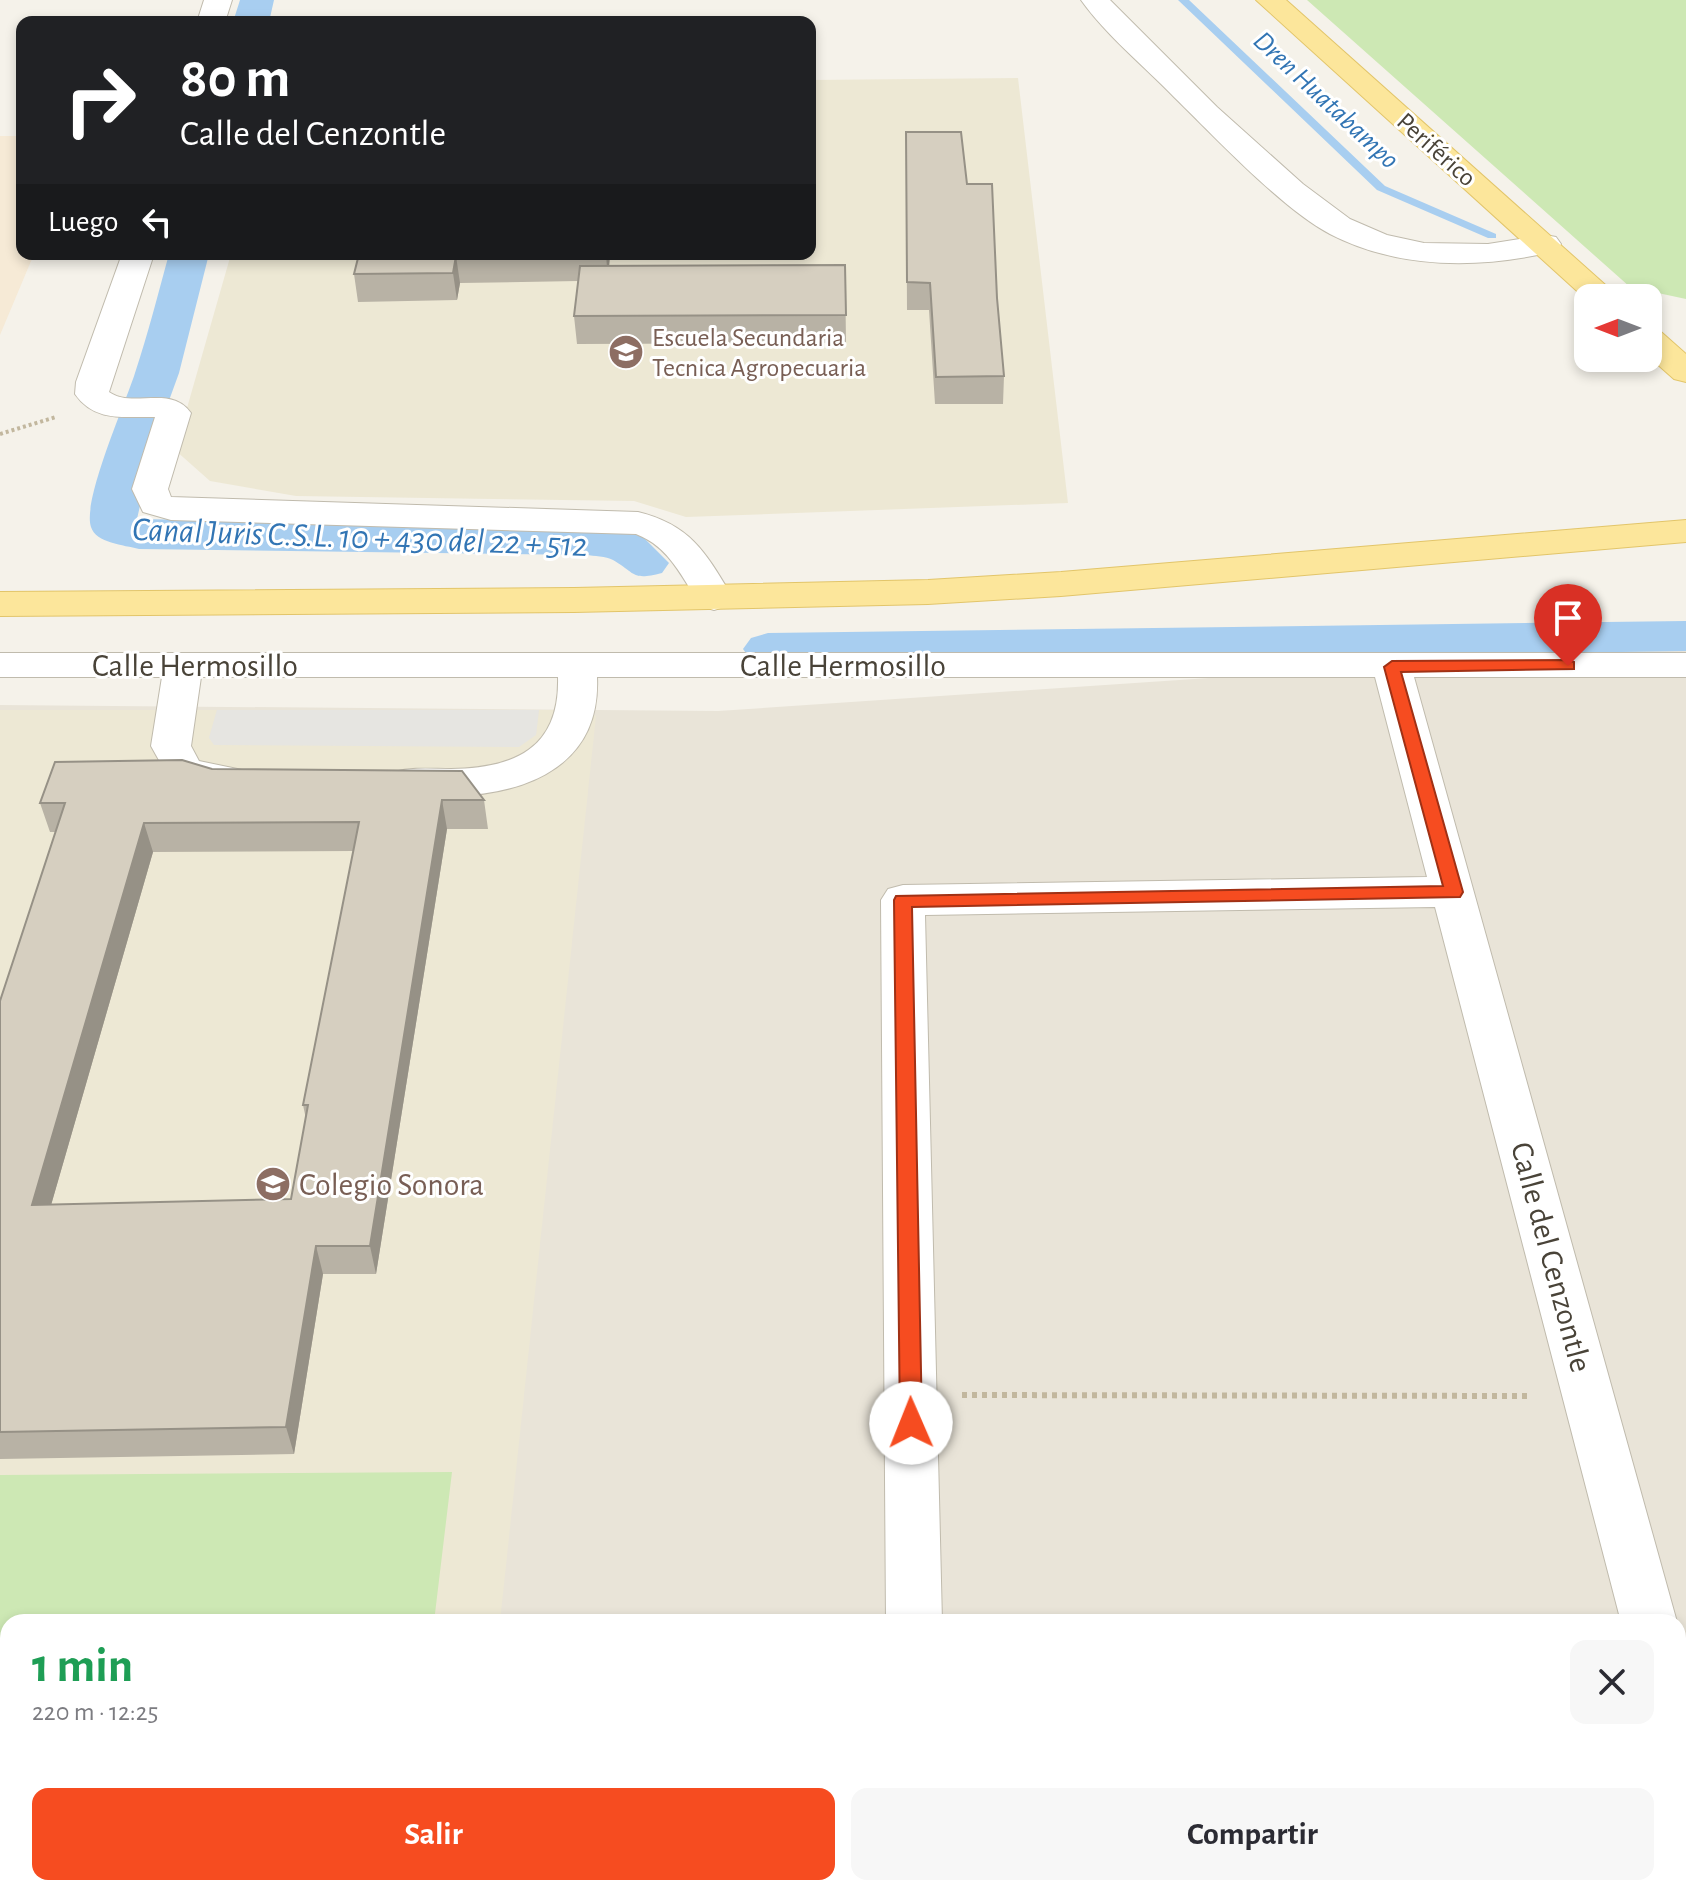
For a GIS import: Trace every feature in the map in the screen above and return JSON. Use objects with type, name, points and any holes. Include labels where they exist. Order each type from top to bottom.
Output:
[{"type":"main road","name":"Periférico","points":[[1270,0],[1589,284]]},
{"type":"main road","points":[[1662,351],[1686,372]]},
{"type":"main road","name":"Calle Hermosillo","points":[[0,604],[714,598],[1061,584],[1686,531]]},
{"type":"street","points":[[1095,0],[1228,133],[1292,191],[1339,226],[1377,242],[1424,253],[1488,254],[1545,244]]},
{"type":"street","points":[[136,260],[93,382],[92,394],[105,406],[160,408],[174,413],[150,489],[151,497],[163,507],[638,523],[659,529],[680,545],[714,598]]},
{"type":"street","name":"Calle Hermosillo","points":[[0,665],[1686,665]]},
{"type":"street","points":[[183,665],[171,746],[184,770],[219,781],[267,782]]},
{"type":"street","points":[[379,782],[475,783],[519,773],[552,754],[572,726],[577,710],[577,665]]},
{"type":"street","name":"Calle del Cenzontle","points":[[1392,667],[1647,1614]]},
{"type":"street","points":[[914,1614],[903,900],[1454,892]]},
{"type":"path","points":[[0,434],[105,406]]},
{"type":"path","points":[[910,1395],[1589,1396]]},
{"type":"shaded area","name":"Escuela Secundaria Tecnica Agropecuaria","points":[[1018,78],[1068,503],[686,517],[634,501],[296,496],[210,481],[175,450],[229,260],[816,260],[816,80]]},
{"type":"shaded area","points":[[0,136],[16,136],[16,260],[31,260],[0,335]]},
{"type":"shaded area","points":[[1686,646],[1686,1614],[0,1614],[0,705],[718,711]]},
{"type":"shaded area","name":"Colegio Sonora","points":[[0,710],[217,710],[209,738],[536,735],[539,710],[577,710],[596,716],[501,1614],[0,1614]]},
{"type":"shaded area","points":[[217,710],[539,710],[536,735],[519,747],[214,745],[209,738]]},
{"type":"green space","points":[[1307,0],[1686,0],[1686,299],[1662,294],[1662,284],[1627,284]]},
{"type":"green space","points":[[452,1472],[435,1614],[0,1614],[0,1475]]},
{"type":"building","points":[[906,132],[961,132],[967,184],[992,184],[1004,376],[936,377],[930,283],[907,282]]},
{"type":"building","points":[[358,260],[455,260],[453,273],[354,274]]},
{"type":"building","points":[[845,265],[846,315],[574,316],[580,266]]},
{"type":"building","points":[[182,760],[212,769],[462,771],[484,800],[442,800],[370,1246],[316,1246],[286,1427],[0,1432],[0,1001],[65,803],[40,803],[55,762]],"holes":[[[359,822],[303,1105],[308,1105],[291,1199],[32,1205],[144,823]]]},
{"type":"waterway","name":"Canal Juris C.S.L. 10 + 430 del 22 + 512","points":[[253,16],[257,0]]},
{"type":"waterway","name":"Dren Huatabampo","points":[[1183,0],[1381,188],[1492,236]]},
{"type":"waterway","name":"Canal Juris C.S.L. 10 + 430 del 22 + 512","points":[[187,260],[157,373],[133,439],[113,513],[114,527],[139,535],[586,541],[625,546],[645,563]]},
{"type":"waterway","points":[[768,649],[1686,636]]},
{"type":"place","name":"Escuela Secundaria Tecnica Agropecuaria","points":[[626,352]]},
{"type":"place","name":"Colegio Sonora","points":[[273,1184]]},
{"type":"route","points":[[911,1423],[903,900],[1454,892],[1392,667],[1568,666]]}]
